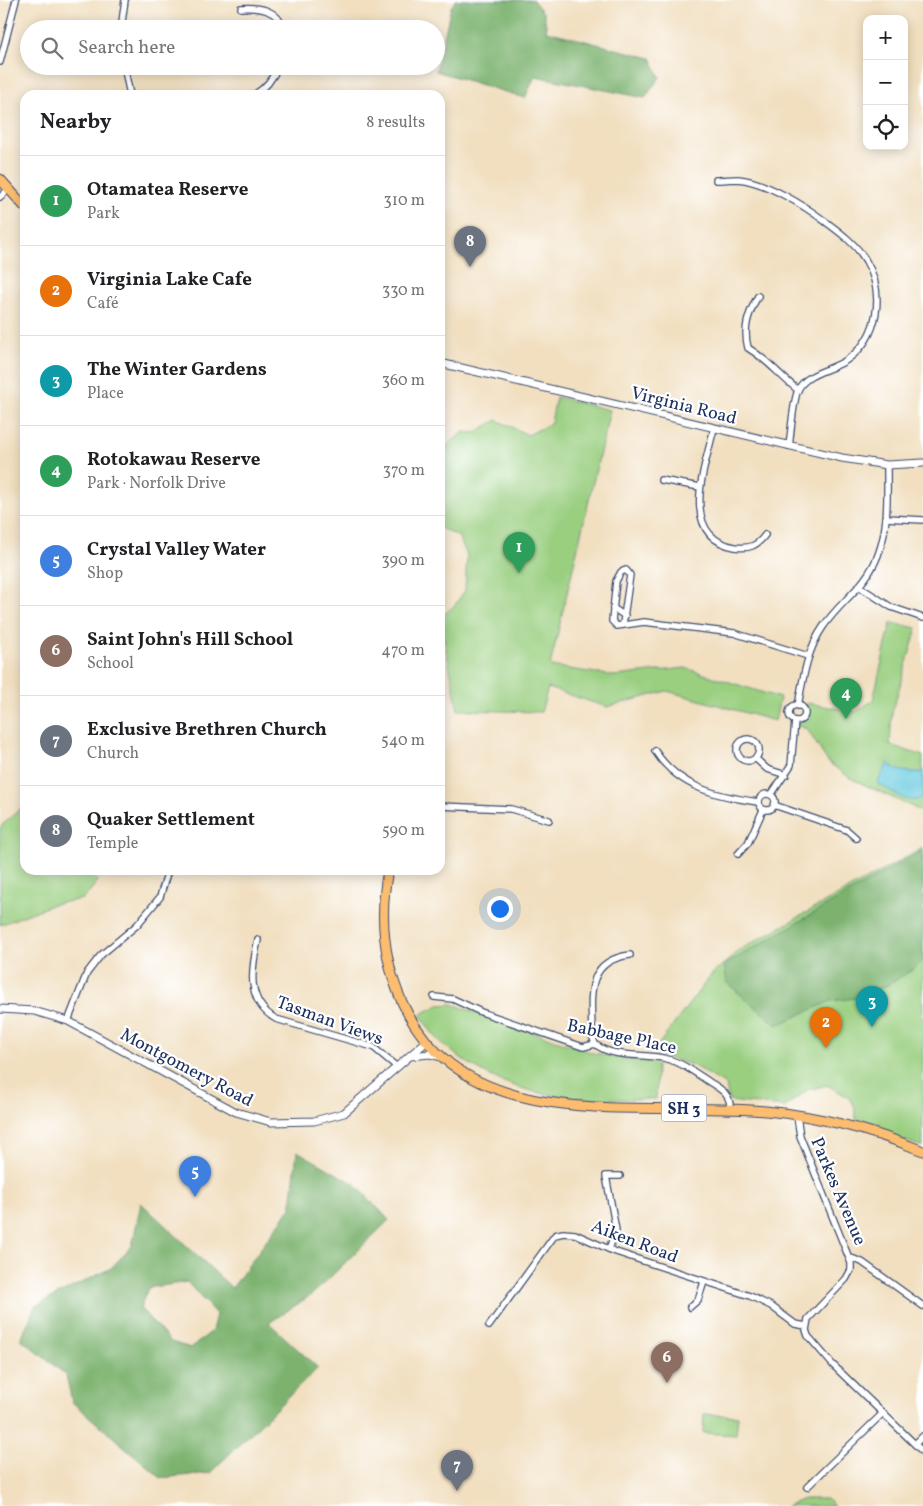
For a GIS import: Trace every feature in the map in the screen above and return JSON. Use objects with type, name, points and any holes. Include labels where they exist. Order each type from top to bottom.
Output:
[{"type":"highway","points":[[0,179],[20,201]]},
{"type":"highway","name":"SH 3","points":[[387,875],[382,918],[386,952],[397,990],[406,1010],[427,1041],[444,1058],[485,1084],[533,1101],[572,1106],[730,1109],[796,1116],[868,1133],[923,1151]]},
{"type":"street","points":[[0,62],[16,0]]},
{"type":"street","points":[[122,20],[124,0]]},
{"type":"street","points":[[242,8],[256,7],[267,10],[278,20]]},
{"type":"street","points":[[126,75],[129,90]]},
{"type":"street","points":[[261,90],[266,86],[273,75]]},
{"type":"street","points":[[716,180],[740,179],[780,192],[814,213],[846,236],[866,260],[876,282],[876,318],[868,339],[851,358],[840,366],[807,380],[798,390],[789,446]]},
{"type":"street","points":[[0,197],[9,189]]},
{"type":"street","points":[[758,296],[750,310],[744,334],[748,348],[767,359],[777,373],[798,390]]},
{"type":"street","name":"Virginia Road","points":[[445,364],[789,446],[887,464],[923,463]]},
{"type":"street","points":[[714,428],[700,487],[700,513],[706,528],[718,540],[729,546],[750,547],[759,544],[765,535]]},
{"type":"street","points":[[798,706],[808,656],[823,626],[835,611],[860,587],[878,556],[886,518],[887,464]]},
{"type":"street","points":[[661,480],[700,487]]},
{"type":"street","points":[[886,518],[923,520]]},
{"type":"street","points":[[624,624],[630,585],[630,575],[626,570],[620,572],[616,581],[612,621],[617,626],[644,622],[734,633],[808,656]]},
{"type":"street","points":[[860,587],[890,607],[923,618]]},
{"type":"street","points":[[613,608],[625,616]]},
{"type":"street","points":[[771,795],[786,775],[792,759],[795,721],[790,716],[789,711],[793,707],[798,706]]},
{"type":"street","points":[[795,721],[800,720],[804,716],[802,708],[798,706]]},
{"type":"street","points":[[655,751],[667,768],[697,788],[758,802],[763,810]]},
{"type":"street","points":[[755,758],[762,767],[786,775]]},
{"type":"street","points":[[758,802],[764,794],[771,795],[775,801],[770,810],[763,810]]},
{"type":"street","points":[[774,805],[847,830],[856,838]]},
{"type":"street","points":[[445,806],[511,809],[549,820]]},
{"type":"street","points":[[738,854],[748,843],[763,810]]},
{"type":"street","points":[[68,1021],[87,972],[101,956],[137,925],[160,897],[167,875]]},
{"type":"street","name":"Tasman Views","points":[[258,940],[253,959],[254,992],[256,1001],[266,1014],[276,1020],[373,1047],[397,1067]]},
{"type":"street","points":[[595,1044],[592,1035],[594,979],[603,964],[621,956],[630,955]]},
{"type":"street","name":"Babbage Place","points":[[434,997],[453,999],[481,1012],[583,1047],[595,1044],[610,1051],[653,1055],[676,1061],[723,1090],[729,1099],[730,1109]]},
{"type":"street","name":"Montgomery Road","points":[[0,1009],[34,1011],[68,1021],[236,1112],[270,1122],[314,1121],[344,1113],[427,1041]]},
{"type":"street","points":[[408,1057],[430,1054],[444,1058]]},
{"type":"street","name":"Parkes Avenue","points":[[796,1116],[800,1136],[851,1258],[849,1274],[810,1315],[806,1326]]},
{"type":"street","points":[[609,1249],[616,1230],[606,1176],[620,1176]]},
{"type":"street","name":"Aiken Road","points":[[489,1326],[555,1235],[563,1233],[576,1234],[609,1249],[761,1300],[790,1321],[806,1326]]},
{"type":"street","points":[[851,1258],[862,1262],[923,1306]]},
{"type":"street","points":[[690,1307],[698,1300],[704,1282]]},
{"type":"street","points":[[806,1326],[808,1336],[815,1347],[923,1452]]},
{"type":"street","points":[[807,1487],[883,1413]]},
{"type":"street","points":[[915,1444],[923,1436]]},
{"type":"green space","points":[[456,0],[533,0],[544,14],[547,31],[651,58],[660,77],[645,98],[535,76],[525,98],[445,74],[445,33],[451,7]]},
{"type":"green space","points":[[556,397],[610,410],[550,666],[615,676],[685,668],[780,698],[775,721],[667,691],[607,707],[548,688],[541,712],[458,710],[445,644],[445,614],[455,605],[465,590],[467,555],[458,536],[445,530],[445,447],[464,432],[474,433],[497,420],[528,435],[551,423]]},
{"type":"green space","points":[[891,623],[917,628],[892,713],[890,745],[923,756],[923,812],[850,778],[828,762],[807,729],[796,725],[807,703],[856,712],[873,700]]},
{"type":"green space","points":[[20,809],[20,875],[92,875],[98,881],[83,899],[54,904],[0,925],[0,827]]},
{"type":"green space","points":[[923,848],[923,1147],[857,1125],[854,1105],[848,1097],[827,1085],[807,1090],[785,1107],[729,1101],[726,1085],[692,1065],[655,1054],[659,1044],[711,975],[741,949]]},
{"type":"green space","points":[[923,850],[923,960],[914,969],[884,987],[855,998],[831,1001],[777,1025],[727,983],[724,965]]},
{"type":"green space","points":[[452,1004],[593,1053],[657,1064],[656,1099],[577,1098],[529,1090],[505,1083],[458,1056],[442,1043],[424,1021],[421,1014],[439,1005]]},
{"type":"green space","points":[[297,1151],[355,1184],[389,1220],[314,1293],[269,1323],[318,1368],[210,1473],[161,1478],[72,1402],[66,1375],[21,1339],[35,1306],[111,1268],[132,1246],[141,1203],[232,1288],[291,1207]],"holes":[[[187,1282],[216,1314],[212,1331],[191,1348],[171,1342],[140,1308],[148,1288]]]},
{"type":"green space","points":[[704,1414],[738,1416],[736,1435],[703,1433]]},
{"type":"green space","points":[[804,1499],[826,1499],[834,1506],[786,1506]]},
{"type":"water","points":[[888,763],[900,770],[923,772],[923,797],[918,800],[907,799],[880,785],[878,782]]},
{"type":"place","name":"Quaker Settlement","points":[[470,267]]},
{"type":"place","name":"Otamatea Reserve","points":[[519,573]]},
{"type":"place","name":"Rotokawau Reserve","points":[[846,719]]},
{"type":"place","name":"The Winter Gardens","points":[[872,1027]]},
{"type":"place","name":"Virginia Lake Cafe","points":[[826,1048]]},
{"type":"place","name":"Crystal Valley Water","points":[[195,1197]]},
{"type":"place","name":"Saint John's Hill School","points":[[667,1383]]},
{"type":"place","name":"Exclusive Brethren Church","points":[[457,1491]]}]
